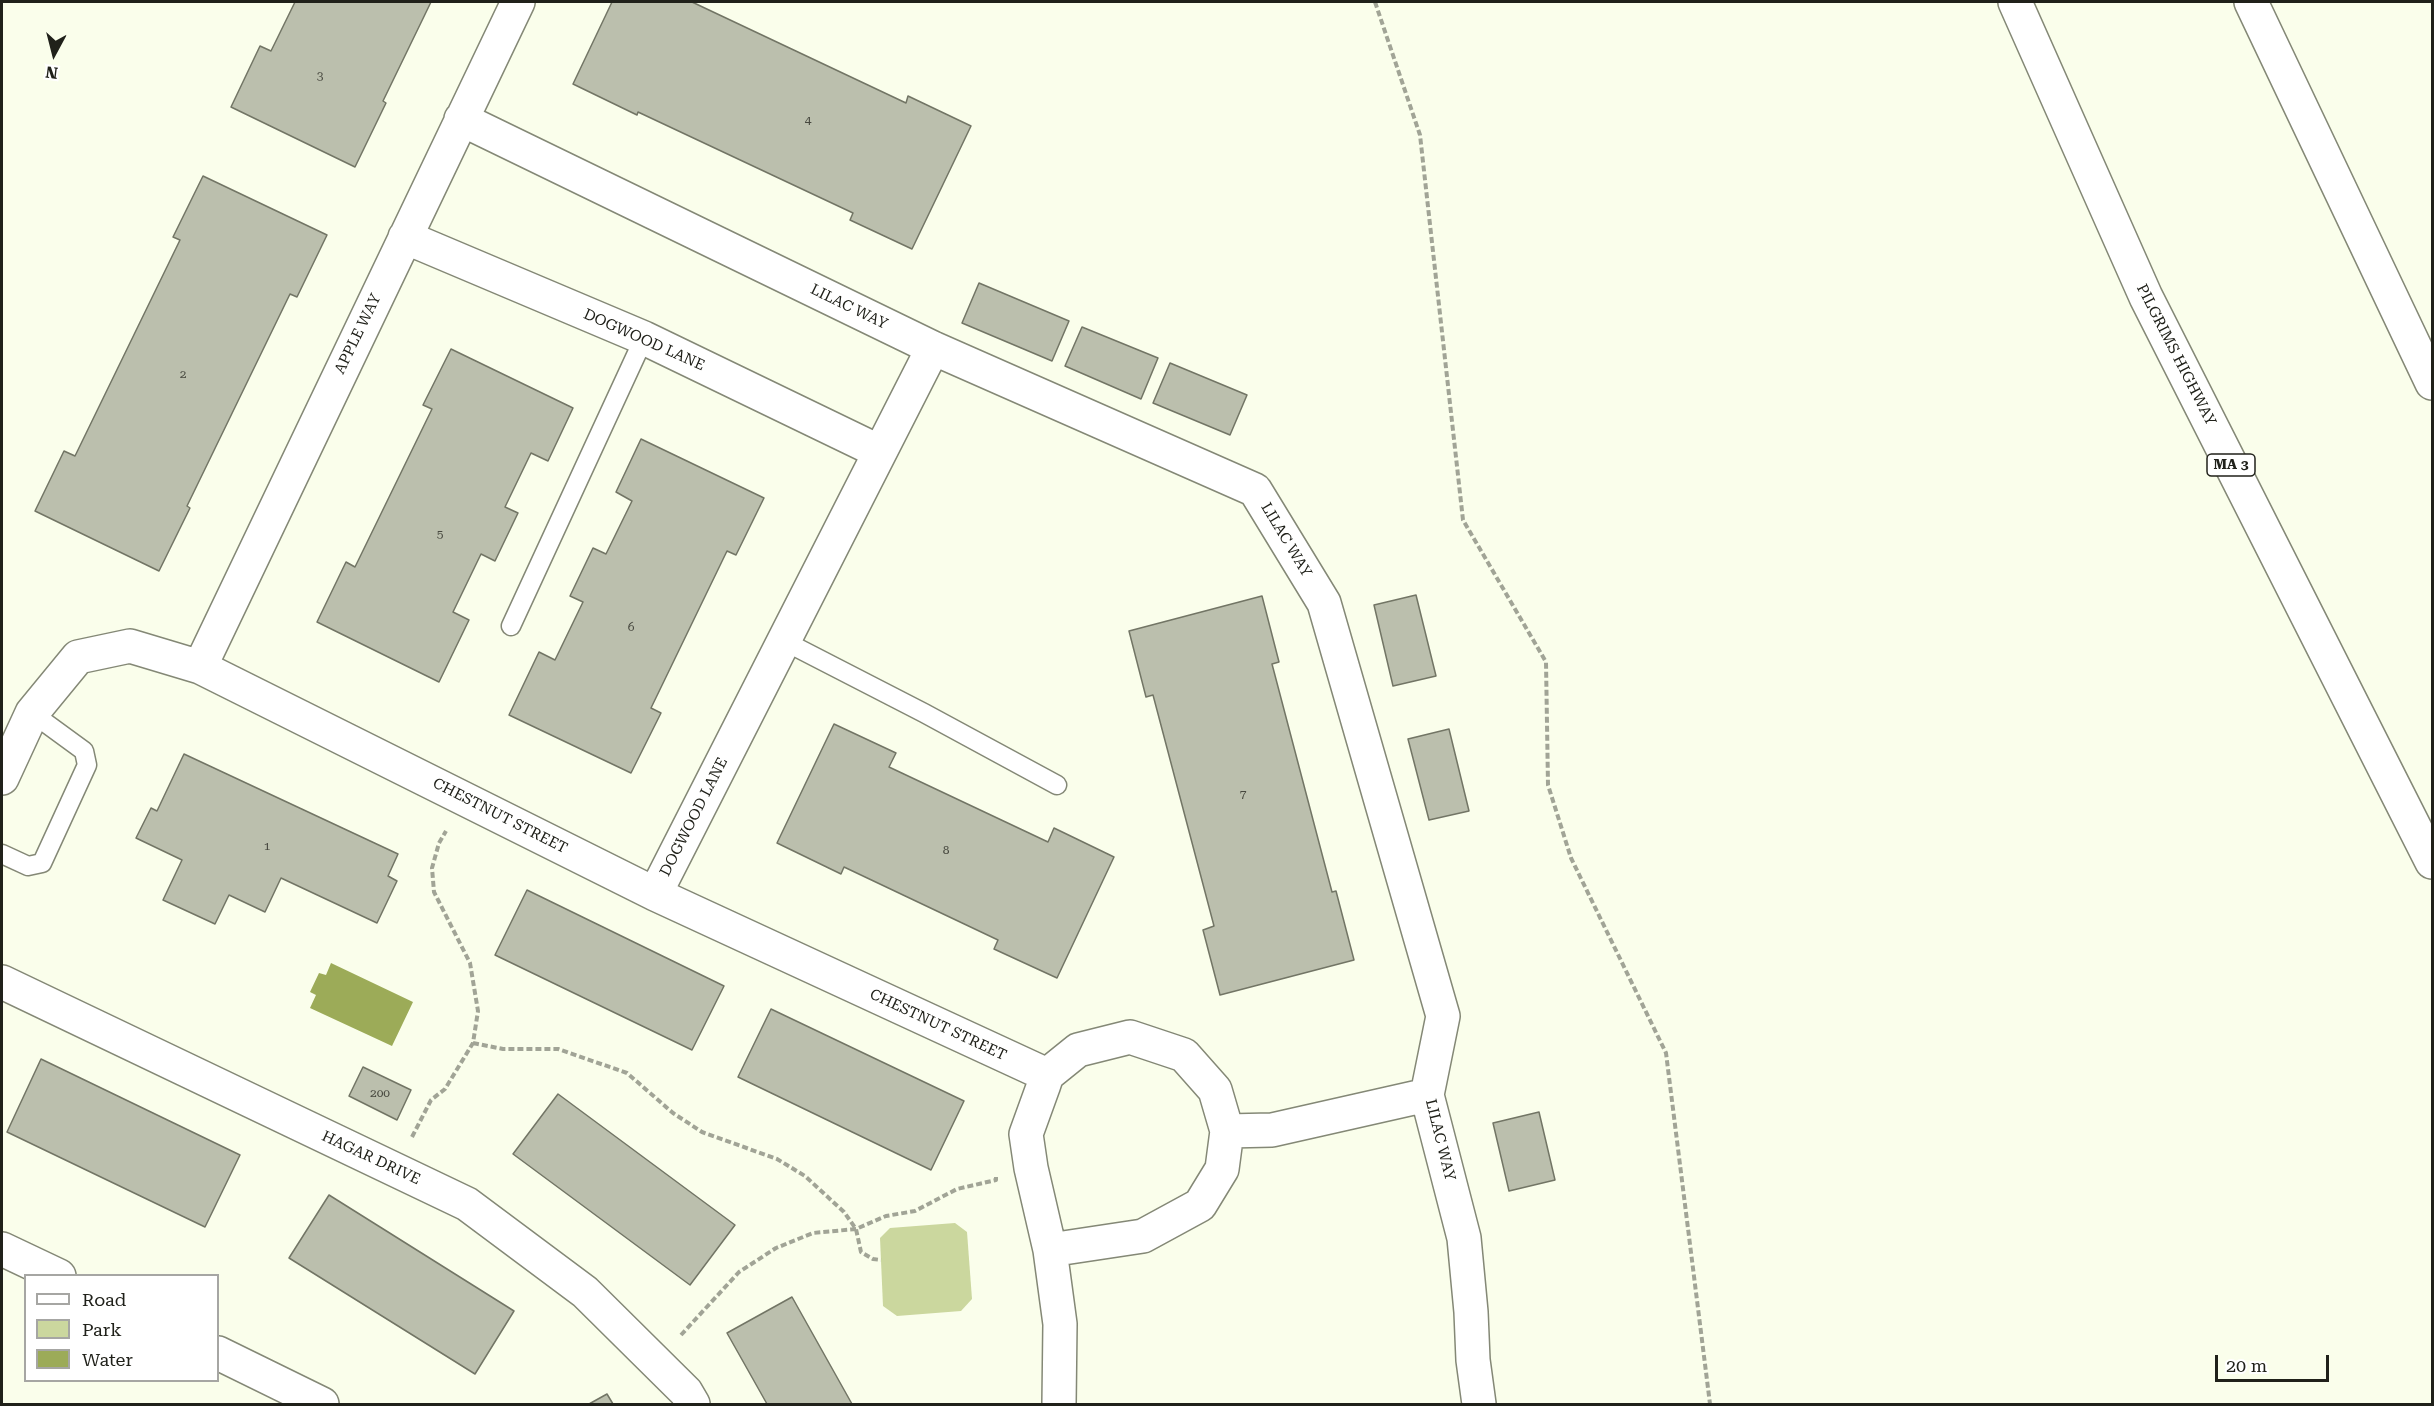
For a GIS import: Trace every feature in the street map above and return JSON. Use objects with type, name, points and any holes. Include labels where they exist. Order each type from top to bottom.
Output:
[{"type":"main road","name":"APPLE WAY","points":[[200,667],[518,2]]},
{"type":"main road","name":"PILGRIMS HIGHWAY","points":[[2015,2],[2146,297],[2433,862]]},
{"type":"main road","points":[[2251,2],[2433,383]]},
{"type":"main road","name":"LILAC WAY","points":[[461,119],[933,348],[1255,490],[1324,603],[1443,1016],[1427,1095],[1464,1238],[1472,1312],[1473,1360],[1479,1404]]},
{"type":"main road","name":"DOGWOOD LANE","points":[[405,237],[644,338],[879,452]]},
{"type":"main road","name":"DOGWOOD LANE","points":[[655,894],[933,348]]},
{"type":"main road","name":"CHESTNUT STREET","points":[[2,778],[32,713],[78,657],[130,646],[200,667],[655,894],[1047,1075]]},
{"type":"main road","name":"HAGAR DRIVE","points":[[2,982],[467,1204],[585,1292],[686,1392],[693,1404]]},
{"type":"main road","points":[[1050,1250],[1143,1236],[1200,1205],[1222,1169],[1227,1131],[1215,1090],[1184,1055],[1130,1037],[1078,1050],[1047,1075],[1026,1134],[1031,1168],[1050,1250],[1060,1324],[1059,1404]]},
{"type":"main road","points":[[1227,1131],[1272,1130],[1427,1095]]},
{"type":"main road","points":[[2,1249],[57,1274]]},
{"type":"main road","points":[[219,1353],[322,1404]]},
{"type":"lane","points":[[511,626],[644,338]]},
{"type":"lane","points":[[784,640],[1057,785]]},
{"type":"lane","points":[[2,854],[28,866],[42,863],[87,765],[84,751],[32,713]]},
{"type":"path","points":[[1376,2],[1420,135],[1463,520],[1546,662],[1548,785],[1571,858],[1666,1053],[1710,1404]]},
{"type":"path","points":[[396,1170],[431,1100],[445,1089],[473,1043],[478,1011],[470,963],[434,892],[432,868],[439,843],[464,798]]},
{"type":"path","points":[[473,1043],[503,1049],[558,1049],[627,1073],[673,1113],[702,1132],[777,1159],[806,1176],[844,1212],[856,1229],[861,1252],[873,1259],[881,1260]]},
{"type":"path","points":[[656,1362],[739,1272],[777,1248],[813,1233],[856,1229],[886,1216],[915,1211],[957,1189],[996,1180],[996,1169]]},
{"type":"green space","points":[[955,1223],[967,1232],[972,1299],[961,1311],[897,1316],[883,1306],[880,1238],[890,1228]]},
{"type":"water","points":[[331,963],[413,1002],[392,1046],[310,1008],[316,995],[310,992],[319,973],[326,975]]},
{"type":"building","points":[[295,2],[431,2],[383,101],[386,103],[355,167],[231,107],[260,46],[271,51]]},
{"type":"building","points":[[612,2],[692,2],[906,103],[908,96],[971,126],[912,249],[850,220],[853,213],[573,84]]},
{"type":"building","points":[[203,176],[327,235],[297,297],[290,294],[187,506],[190,508],[159,571],[35,511],[64,451],[75,456],[180,240],[173,237]]},
{"type":"building","points":[[979,283],[1069,321],[1052,361],[962,323]]},
{"type":"building","points":[[1082,327],[1158,358],[1141,399],[1065,366]]},
{"type":"building","points":[[451,349],[573,408],[548,461],[531,453],[505,507],[518,513],[495,561],[481,554],[453,612],[469,620],[439,682],[317,622],[346,562],[355,567],[432,409],[423,405]]},
{"type":"building","points":[[1170,363],[1247,395],[1230,435],[1153,403]]},
{"type":"building","points":[[641,439],[764,498],[736,555],[727,551],[651,708],[661,713],[631,773],[509,715],[539,652],[555,660],[583,602],[570,596],[593,548],[606,554],[632,501],[616,492]]},
{"type":"building","points":[[1416,595],[1436,676],[1393,686],[1374,605]]},
{"type":"building","points":[[1262,596],[1279,662],[1272,664],[1332,892],[1336,891],[1354,960],[1220,995],[1203,930],[1214,926],[1153,695],[1146,697],[1129,631]]},
{"type":"building","points":[[834,724],[896,753],[889,767],[1048,842],[1054,828],[1114,857],[1057,978],[994,949],[998,940],[844,867],[841,874],[777,843]]},
{"type":"building","points":[[1449,729],[1469,811],[1429,820],[1408,739]]},
{"type":"building","points":[[184,754],[398,854],[388,876],[397,881],[377,923],[281,878],[265,912],[229,895],[215,924],[163,900],[182,860],[136,838],[151,808],[157,811]]},
{"type":"building","points":[[527,890],[724,986],[692,1050],[495,955]]},
{"type":"building","points":[[771,1009],[964,1101],[931,1170],[738,1077]]},
{"type":"building","points":[[41,1059],[240,1155],[205,1227],[7,1132]]},
{"type":"building","points":[[363,1067],[411,1090],[397,1120],[349,1096]]},
{"type":"building","points":[[558,1094],[735,1225],[690,1285],[513,1154]]},
{"type":"building","points":[[1539,1112],[1555,1180],[1509,1191],[1493,1123]]},
{"type":"building","points":[[329,1195],[514,1311],[475,1374],[289,1258]]},
{"type":"building","points":[[792,1297],[852,1404],[767,1404],[727,1333]]},
{"type":"building","points":[[607,1394],[613,1404],[589,1404]]}]
